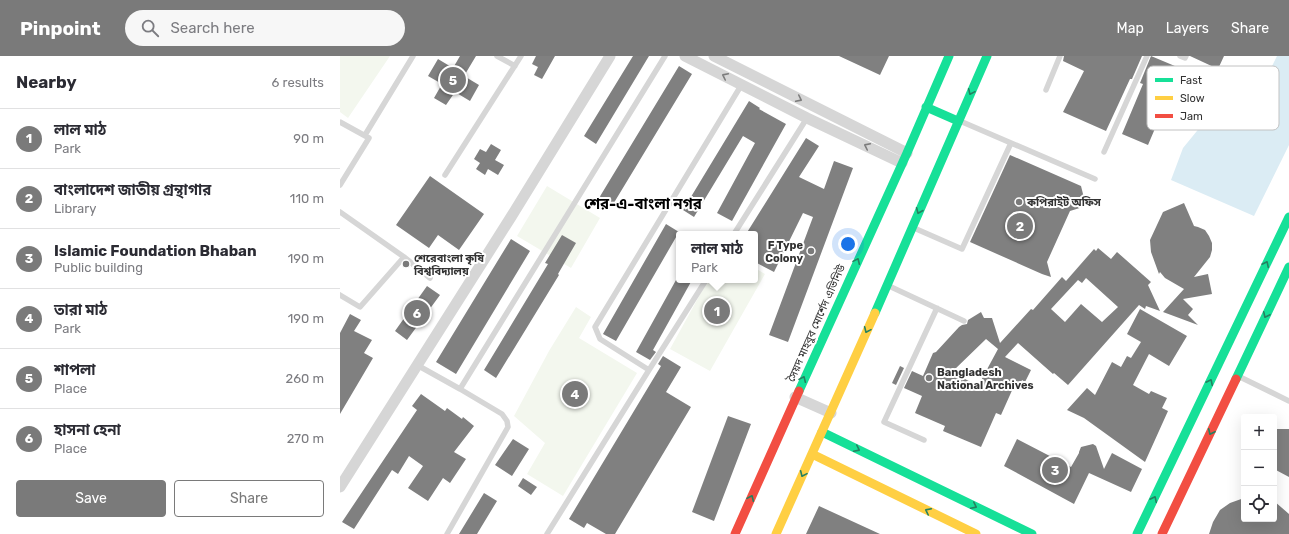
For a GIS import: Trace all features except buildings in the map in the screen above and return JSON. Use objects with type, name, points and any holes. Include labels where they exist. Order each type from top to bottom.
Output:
[{"type":"main road","name":"সৈয়দ মাহবুব মোর্শেদ এভিনিউ","points":[[735,534],[795,397],[907,153],[926,106],[949,56]]},
{"type":"main road","points":[[776,534],[831,413],[986,56]]},
{"type":"main road","points":[[926,106],[958,121]]},
{"type":"main road","points":[[1162,534],[1289,217]]},
{"type":"main road","points":[[1137,534],[1227,371],[1289,267]]},
{"type":"main road","points":[[822,432],[1032,534]]},
{"type":"main road","points":[[828,455],[836,438]]},
{"type":"main road","points":[[812,454],[828,455],[976,534]]},
{"type":"street","points":[[340,487],[511,217],[610,56]]},
{"type":"street","points":[[686,56],[807,118],[902,163]]},
{"type":"street","points":[[714,56],[907,153]]},
{"type":"street","points":[[767,97],[772,86]]},
{"type":"street","points":[[795,397],[831,413]]},
{"type":"lane","points":[[365,135],[413,56]]},
{"type":"lane","points":[[497,56],[515,66]]},
{"type":"lane","points":[[446,175],[521,56]]},
{"type":"lane","points":[[460,389],[665,56]]},
{"type":"lane","points":[[1046,90],[1060,56]]},
{"type":"lane","points":[[1104,152],[1146,56]]},
{"type":"lane","points":[[1180,56],[1185,58],[1186,56]]},
{"type":"lane","points":[[649,370],[600,339],[595,327],[742,84]]},
{"type":"lane","points":[[736,231],[807,118]]},
{"type":"lane","points":[[958,121],[1095,180]]},
{"type":"lane","points":[[340,122],[369,138],[340,185]]},
{"type":"lane","points":[[912,227],[962,250],[1011,143]]},
{"type":"lane","points":[[340,212],[404,257],[430,278]]},
{"type":"lane","points":[[340,295],[360,307],[404,257]]},
{"type":"lane","points":[[547,534],[704,283]]},
{"type":"lane","points":[[887,285],[964,321]]},
{"type":"lane","points":[[924,440],[884,422],[937,308]]},
{"type":"lane","points":[[417,365],[502,414],[507,421],[508,427],[447,534]]},
{"type":"lane","points":[[1227,371],[1289,401]]},
{"type":"shaded area","points":[[340,56],[390,56],[348,118],[340,112]]},
{"type":"shaded area","points":[[1277,56],[1289,56],[1289,145],[1254,216],[1171,180],[1183,148],[1198,130],[1279,130],[1279,66],[1272,66]]},
{"type":"shaded area","points":[[547,186],[600,218],[571,268],[517,236]]},
{"type":"shaded area","points":[[758,270],[765,274],[710,371],[670,349],[706,283],[758,283]]},
{"type":"shaded area","points":[[576,307],[591,317],[579,338],[637,373],[563,496],[527,474],[545,443],[514,416],[549,351]]},
{"type":"traffic: fast","points":[[799,391],[907,153],[949,56]]},
{"type":"traffic: fast","points":[[875,313],[987,56]]},
{"type":"traffic: fast","points":[[926,107],[958,121]]},
{"type":"traffic: fast","points":[[1137,534],[1289,217]]},
{"type":"traffic: fast","points":[[1236,379],[1289,267]]},
{"type":"traffic: fast","points":[[822,432],[1032,534]]},
{"type":"traffic: slow","points":[[776,534],[875,313]]},
{"type":"traffic: slow","points":[[812,454],[976,534]]},
{"type":"traffic: jam","points":[[1162,534],[1236,379]]},
{"type":"traffic: jam","points":[[735,534],[799,391]]},
{"type":"place","name":"শাপলা","points":[[453,80]]},
{"type":"place","name":"কপিরাইট অফিস","points":[[1019,202]]},
{"type":"place","name":"বাংলাদেশ জাতীয় গ্রন্থাগার","points":[[1020,226]]},
{"type":"place","name":"F Type Colony","points":[[811,251]]},
{"type":"place","name":"শেরেবাংলা কৃষি বিশ্ববিদ্যালয়","points":[[406,264]]},
{"type":"place","name":"লাল মাঠ","points":[[717,311]]},
{"type":"place","name":"হাসনা হেনা","points":[[417,313]]},
{"type":"place","name":"Bangladesh National Archives","points":[[929,378]]},
{"type":"place","name":"তারা মাঠ","points":[[575,394]]},
{"type":"place","name":"Islamic Foundation Bhaban","points":[[1055,470]]},
{"type":"district","name":"শের-এ-বাংলা নগর","points":[[643,204]]}]
